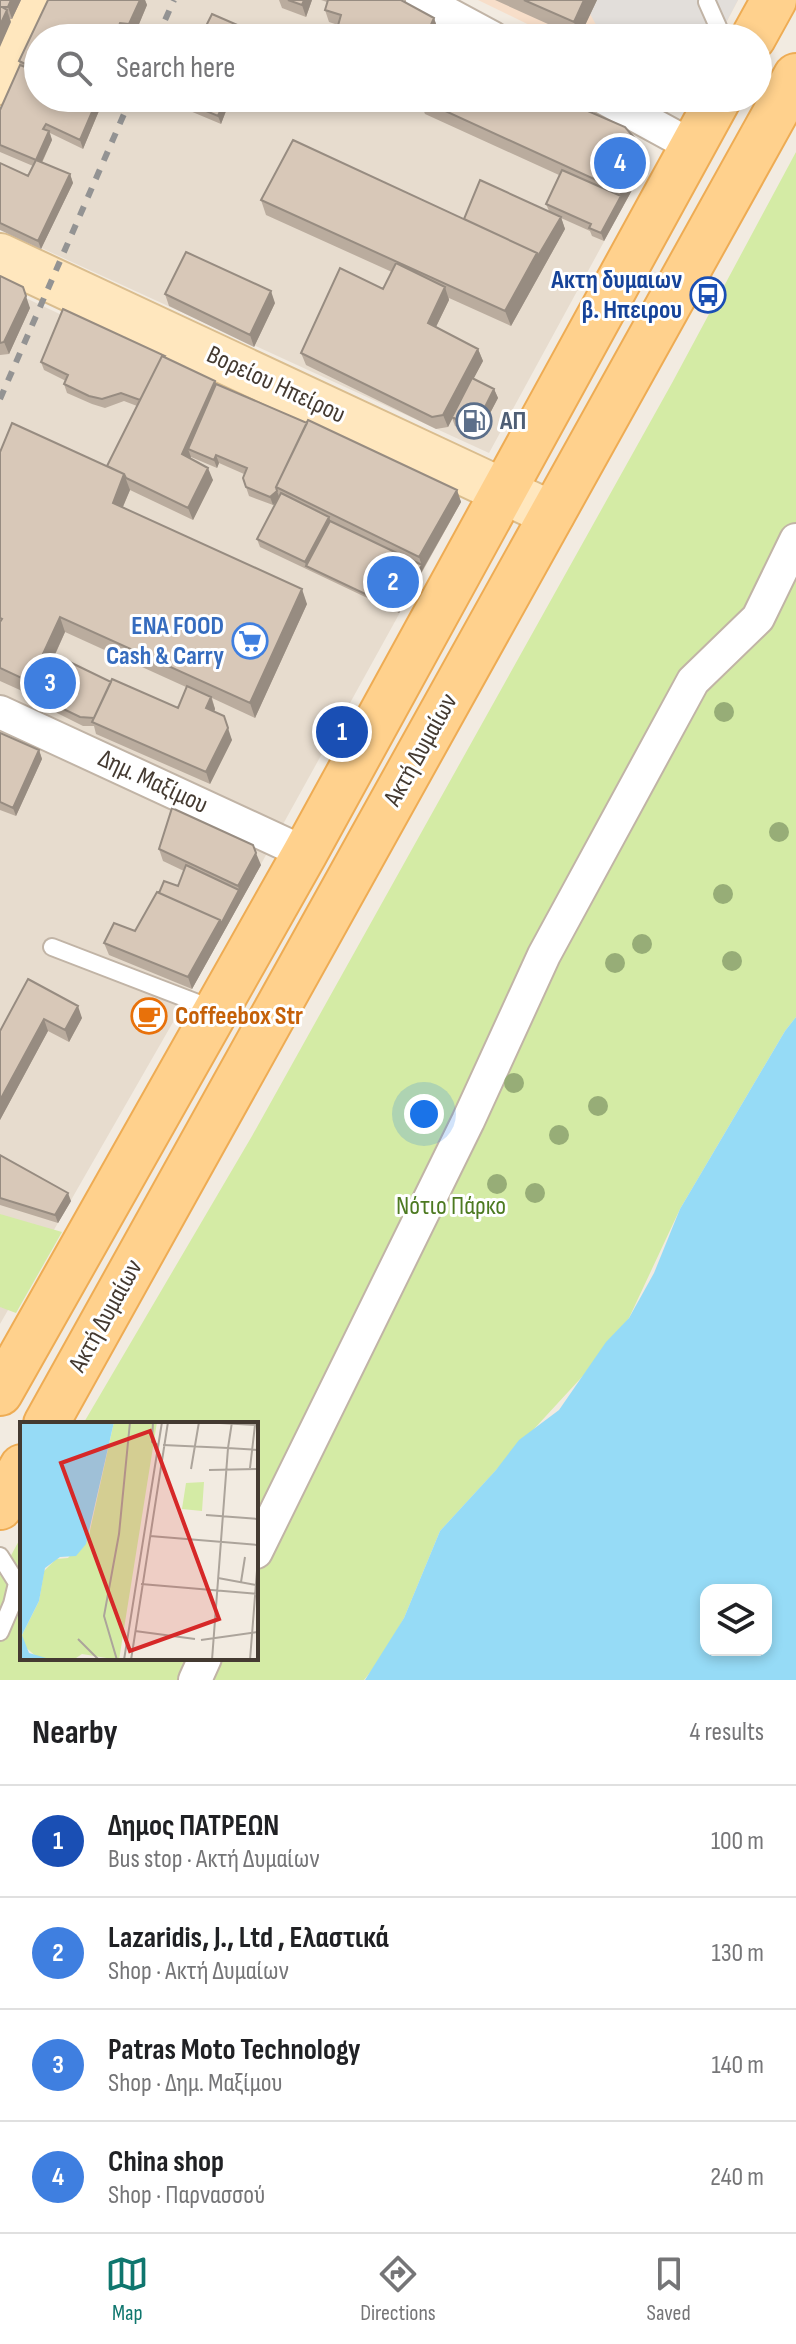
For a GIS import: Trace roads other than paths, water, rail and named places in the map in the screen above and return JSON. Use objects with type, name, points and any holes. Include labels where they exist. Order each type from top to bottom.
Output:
[{"type":"main road","points":[[26,24],[37,0]]},
{"type":"main road","points":[[761,24],[774,0]]},
{"type":"main road","points":[[0,82],[24,29]]},
{"type":"main road","name":"Ακτή Δυμαίων","points":[[47,1422],[796,76]]},
{"type":"main road","name":"Ακτή Δυμαίων","points":[[0,1393],[305,853],[711,112]]},
{"type":"main road","name":"Βορείου Ηπείρου","points":[[0,256],[552,514]]},
{"type":"main road","points":[[0,1507],[20,1471]]},
{"type":"street","points":[[422,0],[467,24]]},
{"type":"street","points":[[630,112],[692,146]]},
{"type":"street","points":[[258,1548],[468,1121],[558,927],[693,681],[758,618],[796,540]]},
{"type":"street","name":"Δημ. Μαξίμου","points":[[0,712],[305,853]]},
{"type":"street","points":[[195,1680],[204,1660]]},
{"type":"lane","points":[[707,2],[717,24]]},
{"type":"lane","points":[[52,947],[217,1011]]},
{"type":"lane","points":[[0,1556],[17,1583],[0,1632]]},
{"type":"water","points":[[796,1017],[796,1680],[365,1680],[404,1618],[440,1531],[519,1440],[559,1410],[606,1342],[629,1318],[654,1273],[680,1209]]},
{"type":"railway","points":[[163,24],[174,0]]},
{"type":"railway","points":[[0,399],[125,112]]},
{"type":"place","name":"China shop","points":[[620,163]]},
{"type":"place","name":"Ακτη δυμαιων β. Ηπειρου","points":[[708,295]]},
{"type":"place","name":"ΑΠ","points":[[474,421]]},
{"type":"place","name":"Lazaridis, J., Ltd , Ελαστικά","points":[[393,582]]},
{"type":"place","name":"ENA FOOD Cash & Carry","points":[[250,641]]},
{"type":"place","name":"Patras Moto Technology","points":[[50,683]]},
{"type":"place","name":"Δημος ΠΑΤΡΕΩΝ","points":[[342,732]]},
{"type":"place","name":"Coffeebox Str","points":[[149,1016]]},
{"type":"park label","name":"Νότιο Πάρκο","points":[[451,1206]]}]
